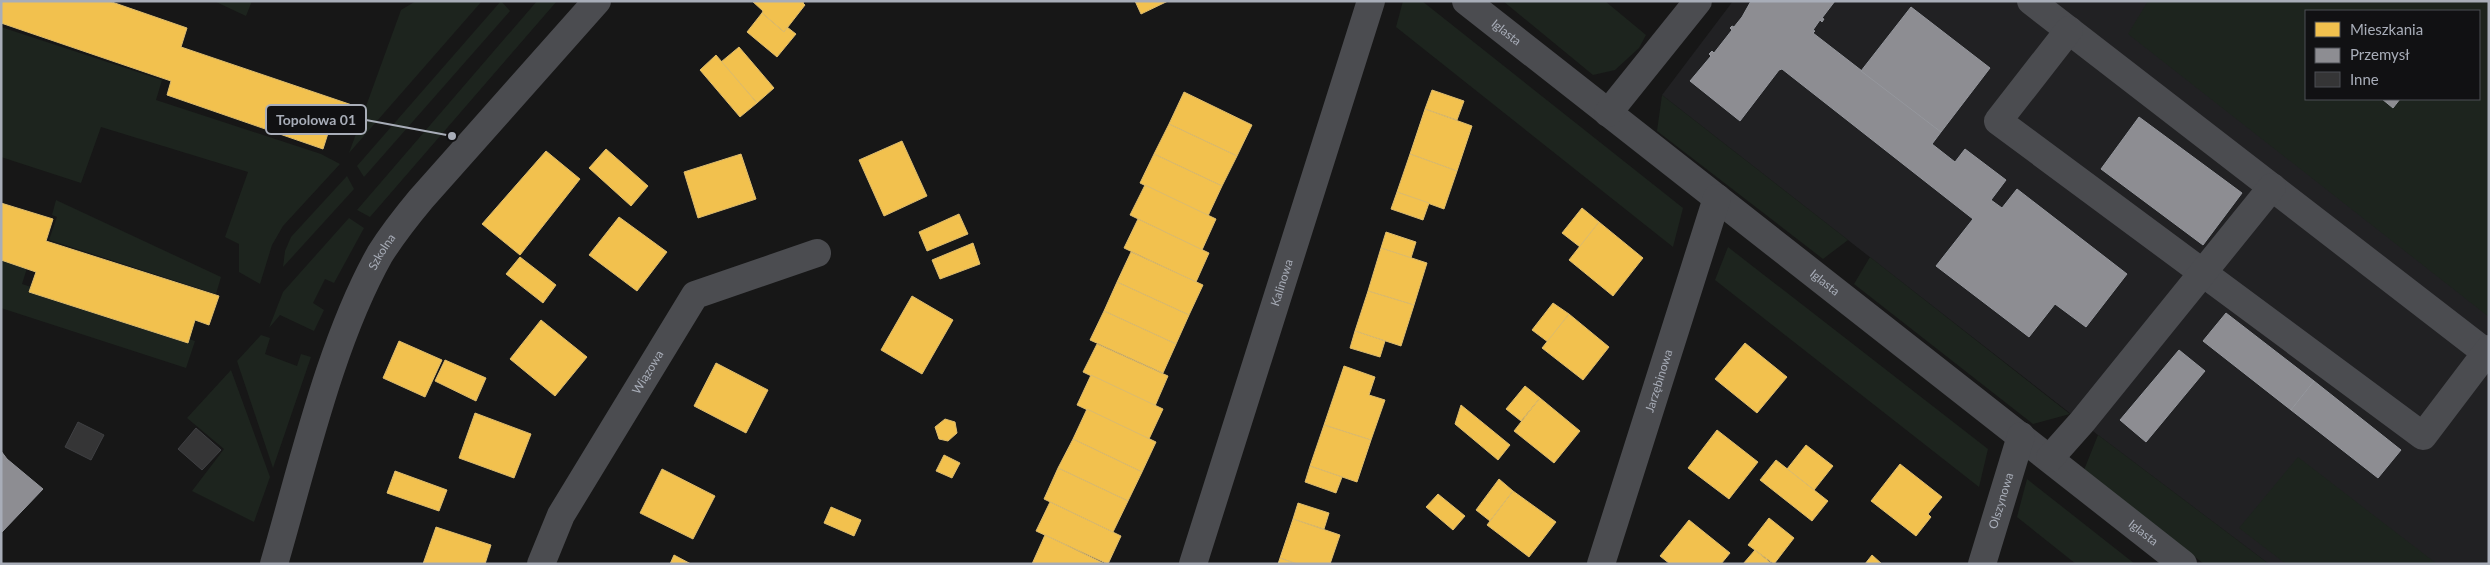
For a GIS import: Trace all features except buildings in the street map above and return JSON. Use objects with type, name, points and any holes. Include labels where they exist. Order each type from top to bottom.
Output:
[{"type":"street","name":"Szkolna","points":[[274,564],[327,384],[348,324],[379,256],[421,199],[597,1]]},
{"type":"street","name":"Kalinowa","points":[[1193,564],[1371,1]]},
{"type":"street","name":"Iglasta","points":[[1466,1],[2183,564]]},
{"type":"street","points":[[1608,113],[1698,1]]},
{"type":"street","points":[[2031,1],[2069,30],[2272,187],[2488,352],[2423,436],[1998,122],[2069,30]]},
{"type":"street","points":[[2050,458],[2082,422],[2272,187]]},
{"type":"street","name":"Jarzębinowa","points":[[1601,564],[1717,198]]},
{"type":"street","name":"Wiązowa","points":[[541,564],[561,516],[695,295],[817,253]]},
{"type":"street","name":"Olszynowa","points":[[1982,564],[2021,436]]},
{"type":"shaded area","points":[[214,1],[252,1],[246,16]]},
{"type":"shaded area","points":[[416,1],[482,1],[349,153],[401,10]]},
{"type":"shaded area","points":[[501,1],[510,11],[364,177],[357,166]]},
{"type":"shaded area","points":[[537,1],[557,1],[370,217],[357,210]]},
{"type":"shaded area","points":[[1403,1],[1422,1],[1683,208],[1673,247],[1396,27]]},
{"type":"shaded area","points":[[1503,1],[1605,1],[1646,35],[1639,48],[1615,70],[1593,75]]},
{"type":"shaded area","points":[[1733,1],[2489,1],[2489,564],[2269,564],[2098,435],[1662,95]]},
{"type":"shaded area","points":[[2148,1],[2489,1],[2489,317],[2128,34]]},
{"type":"shaded area","points":[[1,27],[162,80],[156,100],[321,154],[340,164],[283,226],[272,245],[260,284],[239,272],[239,244],[225,237],[248,172],[101,127],[81,183],[1,157]]},
{"type":"shaded area","points":[[1662,95],[1848,240],[1823,259],[1657,131]]},
{"type":"shaded area","points":[[347,176],[354,189],[283,267],[285,251],[291,237]]},
{"type":"shaded area","points":[[56,200],[221,277],[216,294],[49,240],[57,217],[52,215]]},
{"type":"shaded area","points":[[349,218],[364,228],[334,283],[325,279],[313,303],[324,310],[314,331],[280,315],[269,328],[283,292]]},
{"type":"shaded area","points":[[1728,247],[1988,449],[1979,487],[1715,280]]},
{"type":"shaded area","points":[[1,256],[28,265],[22,284],[195,341],[186,368],[1,308]]},
{"type":"shaded area","points":[[1870,257],[2070,414],[2033,424],[1854,284]]},
{"type":"shaded area","points":[[261,335],[270,338],[265,354],[297,366],[301,354],[311,357],[273,468],[237,361]]},
{"type":"shaded area","points":[[231,370],[270,477],[254,522],[192,491],[224,449],[187,418]]},
{"type":"shaded area","points":[[2098,435],[2269,564],[2204,564],[2084,470]]},
{"type":"shaded area","points":[[2298,457],[2437,564],[2286,564],[2239,528]]},
{"type":"shaded area","points":[[2027,479],[2135,564],[2076,564],[2017,517]]},
{"type":"place","name":"Topolowa 01","points":[[452,136]]}]
